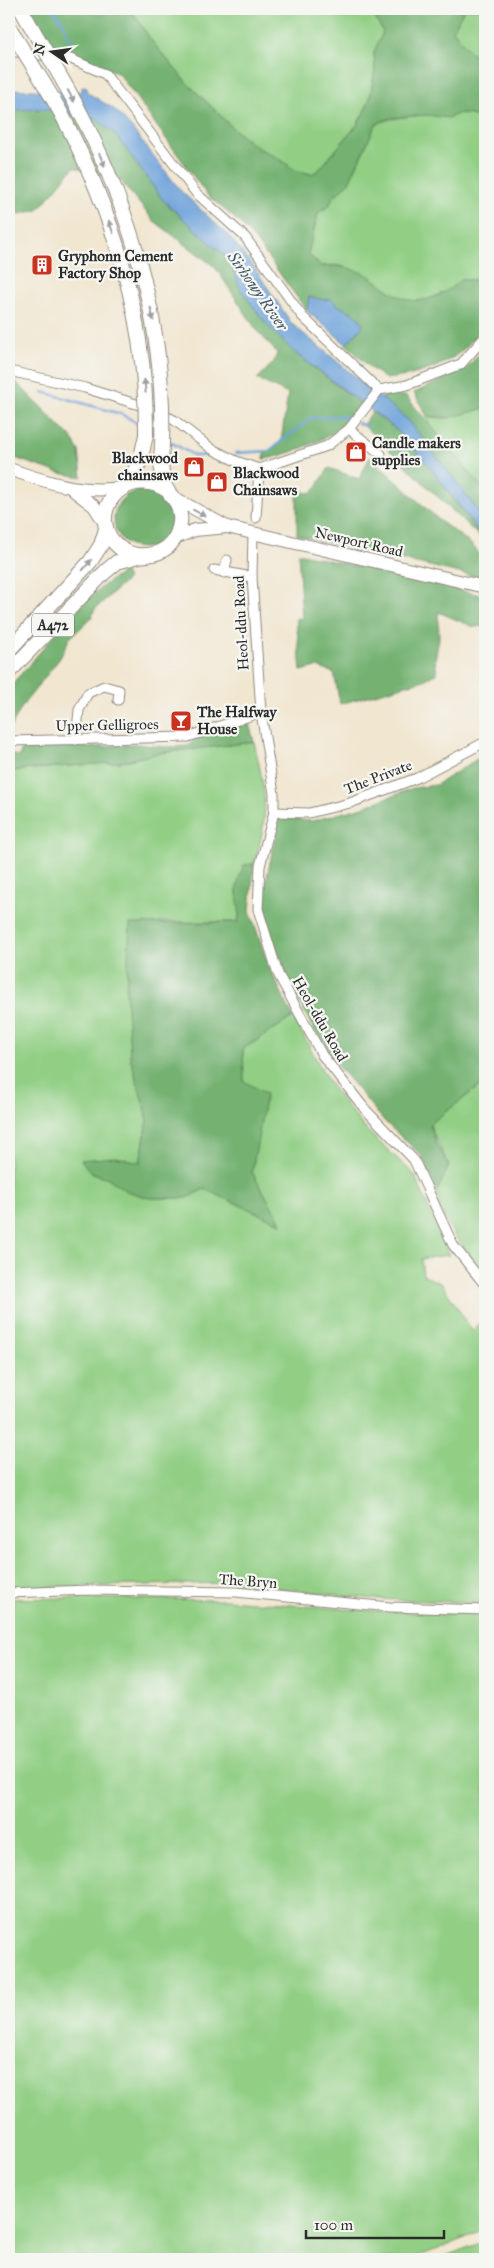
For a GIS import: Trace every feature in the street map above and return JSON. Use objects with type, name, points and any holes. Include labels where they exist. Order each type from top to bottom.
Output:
[{"type":"main road","points":[[21,9],[82,115],[119,201],[137,256],[154,317],[161,382],[161,464],[170,494],[178,508],[180,521],[175,538],[161,551],[139,555],[123,550],[113,541],[94,506],[70,488]]},
{"type":"main road","points":[[9,27],[61,113],[112,228],[132,294],[141,341],[146,434],[140,462],[124,487],[110,501],[106,526]]},
{"type":"main road","points":[[9,469],[70,488],[101,491],[146,482],[170,494]]},
{"type":"main road","name":"Newport Road","points":[[170,494],[227,527]]},
{"type":"main road","name":"A472","points":[[9,650],[90,562],[100,546],[106,526]]},
{"type":"main road","name":"Newport Road","points":[[175,538],[201,529],[227,527],[485,587]]},
{"type":"main road","name":"A472","points":[[9,672],[105,572],[117,562],[139,555]]},
{"type":"street","points":[[9,51],[71,59],[105,74],[196,193],[245,237],[302,316],[380,390]]},
{"type":"street","points":[[9,371],[85,388],[150,408],[174,420],[212,449],[236,461],[259,469],[327,446],[350,427],[380,390],[407,385],[461,364],[485,337]]},
{"type":"street","points":[[350,427],[381,454]]},
{"type":"street","points":[[256,518],[259,469]]},
{"type":"street","name":"Heol-ddu Road","points":[[253,532],[252,578],[260,712],[274,794],[274,812],[260,866],[258,909],[278,974],[322,1055],[365,1109],[414,1160],[453,1245],[485,1285]]},
{"type":"street","points":[[224,572],[227,560]]},
{"type":"street","points":[[214,570],[252,578]]},
{"type":"street","points":[[76,740],[79,710],[88,693],[104,686],[119,690],[118,700]]},
{"type":"street","name":"Upper Gelligroes","points":[[9,741],[188,737],[260,712]]},
{"type":"street","name":"The Private","points":[[274,812],[309,813],[350,803],[417,778],[485,742]]},
{"type":"street","name":"The Bryn","points":[[9,1593],[88,1590],[236,1592],[390,1607],[485,1610]]},
{"type":"green space","points":[[31,9],[131,9],[150,39],[186,82],[237,132],[258,148],[275,156],[295,170],[311,174],[318,171],[357,125],[369,102],[375,70],[374,52],[383,32],[373,13],[375,9],[464,9],[453,30],[471,53],[485,61],[485,118],[460,113],[448,118],[427,115],[390,118],[376,124],[348,184],[333,197],[329,206],[318,213],[308,254],[321,266],[333,266],[357,271],[369,276],[395,294],[413,300],[430,299],[446,291],[461,280],[485,280],[485,318],[476,335],[455,356],[415,374],[386,379],[370,368],[346,344],[363,326],[351,311],[337,307],[331,299],[324,300],[309,297],[307,311],[256,241],[238,221],[207,195],[119,74],[97,63],[56,49]]},
{"type":"green space","points":[[131,9],[375,9],[373,13],[383,32],[374,52],[375,70],[369,102],[357,125],[318,171],[311,174],[295,170],[275,156],[258,148],[237,132],[186,82],[150,39]]},
{"type":"green space","points":[[464,9],[485,9],[485,61],[471,53],[453,30]]},
{"type":"green space","points":[[44,109],[96,119],[115,134],[163,200],[230,261],[241,290],[267,325],[295,353],[361,404],[337,430],[323,439],[302,448],[264,459],[265,451],[269,451],[281,441],[288,394],[257,379],[274,362],[277,353],[256,329],[215,267],[153,220],[120,180],[74,167],[38,210],[9,216],[9,110]]},
{"type":"green space","points":[[460,113],[485,118],[485,280],[461,280],[449,290],[427,300],[411,301],[396,295],[368,276],[354,270],[336,265],[321,266],[308,254],[318,213],[329,206],[333,197],[348,184],[376,124],[409,116],[448,116]]},
{"type":"green space","points":[[485,347],[485,408],[448,418],[427,416],[414,393],[466,369]]},
{"type":"green space","points":[[9,381],[16,382],[70,436],[79,451],[82,477],[59,473],[9,456]]},
{"type":"green space","points":[[384,395],[406,396],[485,491],[485,520],[409,421],[382,399]]},
{"type":"green space","points":[[485,408],[485,491],[423,417],[448,418]]},
{"type":"green space","points":[[372,412],[396,429],[430,467],[485,542],[363,425]]},
{"type":"green space","points":[[370,457],[440,521],[470,543],[485,560],[485,579],[297,535],[297,488],[307,493],[313,492],[329,468],[359,479]]},
{"type":"green space","points":[[143,490],[159,495],[167,503],[172,519],[167,535],[159,543],[143,548],[127,543],[119,535],[114,519],[119,503],[127,495]]},
{"type":"green space","points":[[298,553],[485,596],[485,626],[474,627],[438,612],[439,638],[435,660],[437,673],[424,680],[340,704],[334,673],[317,667],[301,671],[296,618],[302,619]]},
{"type":"green space","points":[[125,572],[128,579],[94,610],[92,617],[69,639],[60,658],[23,705],[9,731],[9,687],[94,593]]},
{"type":"green space","points":[[249,723],[254,742],[160,753],[120,762],[9,771],[9,752],[19,757],[21,750],[31,745],[87,748],[136,744],[166,747],[188,746],[196,738]]},
{"type":"green space","points":[[254,742],[263,790],[264,817],[254,864],[244,865],[237,893],[240,903],[238,922],[160,922],[130,1056],[148,1121],[140,1162],[115,1157],[90,1172],[108,1178],[127,1191],[149,1198],[186,1198],[204,1189],[281,1223],[252,1172],[259,1122],[265,1102],[244,1081],[243,1049],[293,1017],[331,1086],[367,1131],[414,1174],[449,1255],[421,1259],[423,1275],[442,1284],[473,1332],[485,1314],[485,1603],[374,1599],[233,1583],[9,1588],[9,771],[120,762],[160,753]]},
{"type":"green space","points":[[485,754],[485,1082],[430,1124],[436,1143],[449,1166],[437,1191],[422,1156],[385,1122],[337,1065],[312,1026],[291,985],[270,931],[263,897],[279,818],[312,821],[363,807],[413,788],[436,785]]},
{"type":"green space","points":[[254,864],[250,911],[269,967],[293,1017],[243,1049],[244,1081],[266,1094],[252,1172],[282,1224],[204,1189],[187,1198],[149,1198],[126,1191],[108,1178],[90,1172],[81,1160],[115,1157],[140,1162],[148,1121],[130,1056],[126,991],[130,924],[238,922],[238,882],[244,865]]},
{"type":"green space","points":[[485,1082],[485,1274],[455,1235],[441,1212],[437,1191],[440,1181],[449,1166],[429,1124]]},
{"type":"green space","points":[[9,1599],[227,1600],[356,1610],[485,1615],[485,2230],[412,2259],[9,2259]]},
{"type":"green space","points":[[485,2241],[485,2259],[438,2259]]},
{"type":"water","name":"Sirhowy River","points":[[86,86],[88,93],[114,109],[131,127],[181,191],[229,236],[254,267],[292,324],[409,421],[485,520],[485,540],[430,467],[396,429],[295,353],[267,325],[241,290],[230,261],[163,200],[115,134],[96,119],[44,109],[9,110],[9,89],[82,92],[82,87]]},
{"type":"water","points":[[309,297],[324,300],[331,299],[358,317],[363,326],[346,344],[307,311]]},
{"type":"waterway","points":[[53,9],[63,22],[72,46]]},
{"type":"waterway","points":[[43,392],[121,414],[141,425]]},
{"type":"waterway","points":[[9,396],[15,393]]},
{"type":"waterway","points":[[236,453],[269,451],[311,418],[344,416],[353,420]]},
{"type":"waterway","points":[[358,423],[367,427]]},
{"type":"waterway","points":[[167,440],[195,456],[211,455]]},
{"type":"place","name":"Gryphonn Cement Factory Shop","points":[[42,265]]},
{"type":"place","name":"Candle makers supplies","points":[[356,452]]},
{"type":"place","name":"Blackwood chainsaws","points":[[194,467]]},
{"type":"place","name":"Blackwood Chainsaws","points":[[217,482]]},
{"type":"place","name":"The Halfway House","points":[[181,721]]}]
